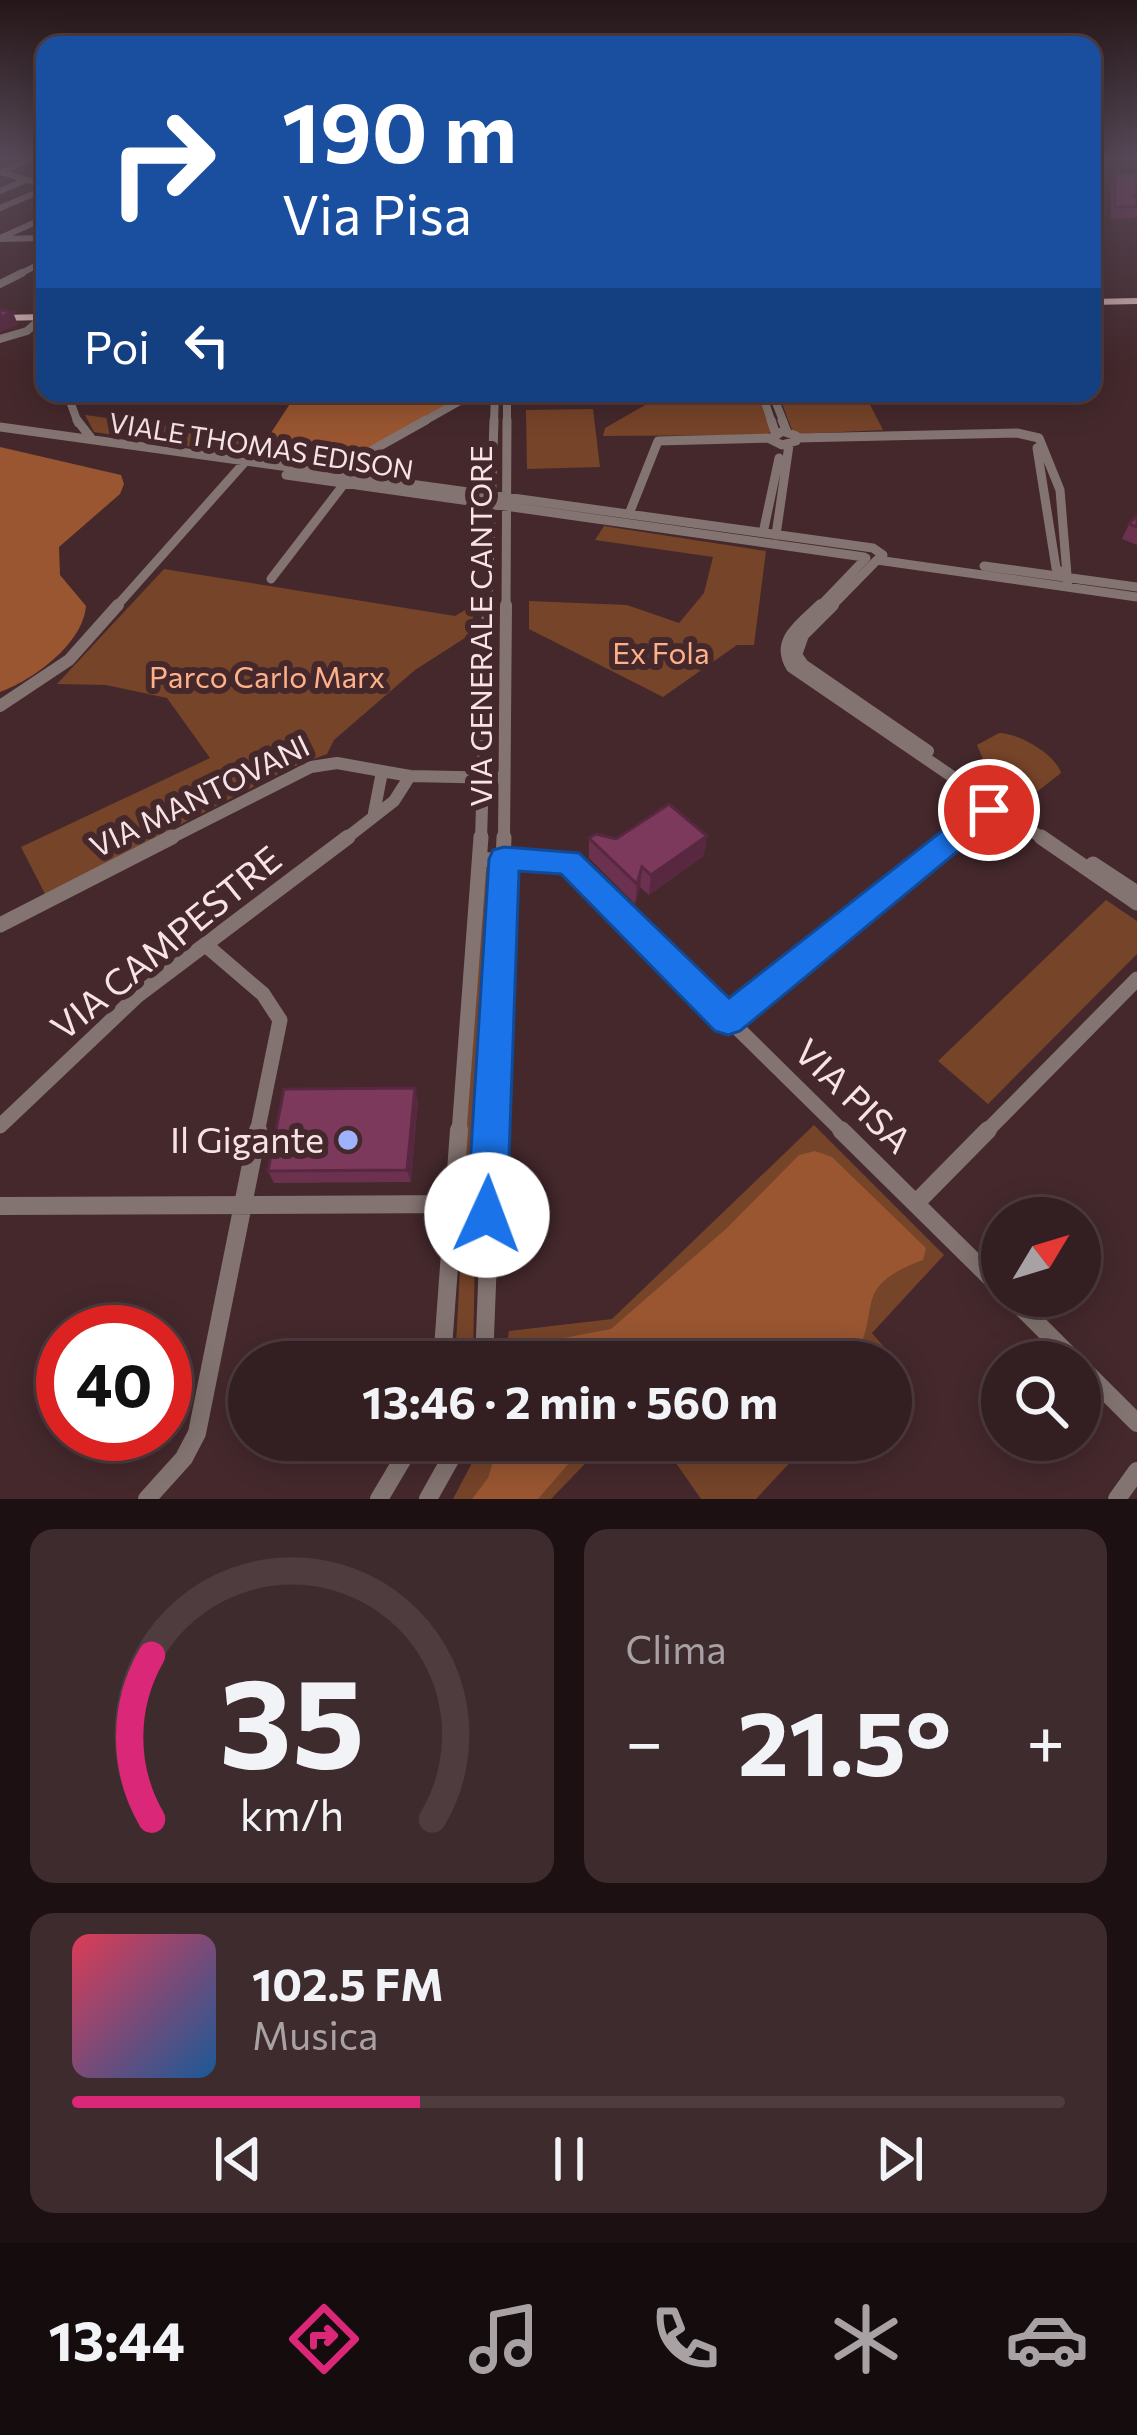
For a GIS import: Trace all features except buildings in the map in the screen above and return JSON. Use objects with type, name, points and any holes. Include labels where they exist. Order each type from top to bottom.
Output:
[{"type":"main road","points":[[1101,299],[1137,298]]},
{"type":"main road","points":[[0,316],[36,321]]},
{"type":"street","points":[[0,239],[36,238]]},
{"type":"street","points":[[0,284],[36,266]]},
{"type":"street","points":[[0,339],[36,326]]},
{"type":"street","points":[[70,402],[80,427],[98,441]]},
{"type":"street","points":[[0,706],[69,660],[259,451],[276,448],[362,456],[458,402]]},
{"type":"street","name":"VIA GENERALE CANTORE","points":[[444,1341],[458,1204],[482,834],[495,402]]},
{"type":"street","name":"VIA GENERALE CANTORE","points":[[485,1341],[504,859],[507,402]]},
{"type":"street","points":[[765,402],[777,434],[789,443],[1009,434],[1029,440],[1042,459],[1056,568],[1068,582]]},
{"type":"street","points":[[773,402],[777,434]]},
{"type":"street","points":[[54,441],[80,427]]},
{"type":"street","name":"VIALE THOMAS EDISON","points":[[0,430],[243,464],[344,484],[446,494]]},
{"type":"street","name":"VIALE THOMAS EDISON","points":[[0,430],[446,494],[770,534],[871,555],[1137,587]]},
{"type":"street","points":[[629,514],[658,441],[777,434],[789,443]]},
{"type":"street","points":[[770,534],[789,443]]},
{"type":"street","points":[[271,579],[344,484]]},
{"type":"street","name":"VIALE THOMAS EDISON","points":[[507,502],[542,513],[871,555]]},
{"type":"street","points":[[507,526],[542,513]]},
{"type":"street","points":[[827,553],[847,578]]},
{"type":"street","points":[[871,555],[784,641],[787,659],[799,673],[1137,893]]},
{"type":"street","points":[[871,555],[803,635],[796,655],[803,665],[1137,904]]},
{"type":"street","name":"VIALE THOMAS EDISON","points":[[1068,582],[1137,597]]},
{"type":"street","name":"VIA MANTOVANI","points":[[0,925],[311,767],[337,764],[410,776],[504,778]]},
{"type":"street","points":[[374,813],[382,772]]},
{"type":"street","name":"VIA CAMPESTRE","points":[[0,1126],[137,996],[208,947],[374,813],[394,802],[410,776]]},
{"type":"street","points":[[728,1020],[998,803]]},
{"type":"street","name":"VIA PISA","points":[[480,860],[569,862],[981,1267]]},
{"type":"street","points":[[147,1499],[184,1458],[197,1433],[280,1020],[263,994],[208,947]]},
{"type":"street","points":[[916,1203],[1137,979]]},
{"type":"street","points":[[0,1206],[458,1204],[488,1177]]},
{"type":"street","points":[[458,1204],[476,1220],[487,1258]]},
{"type":"street","points":[[1031,1317],[1055,1341]]},
{"type":"street","points":[[1101,1387],[1137,1423]]},
{"type":"street","points":[[379,1499],[402,1461]]},
{"type":"street","points":[[428,1499],[449,1461]]},
{"type":"street","points":[[1118,1499],[1137,1471]]},
{"type":"green space","points":[[650,402],[761,402],[773,430],[766,435],[603,436],[605,428]]},
{"type":"green space","points":[[781,402],[869,402],[883,430],[798,434]]},
{"type":"green space","points":[[593,409],[600,467],[527,469],[526,410]]},
{"type":"green space","points":[[85,415],[264,439],[247,455],[94,432]]},
{"type":"green space","name":"Ex Fola","points":[[604,526],[766,551],[754,645],[737,645],[663,697],[529,629],[529,601],[627,605],[679,623],[704,593],[713,557],[595,540]]},
{"type":"green space","name":"Parco Carlo Marx","points":[[164,569],[455,616],[477,603],[468,636],[415,670],[334,740],[327,754],[290,768],[45,894],[21,847],[210,758],[167,698],[106,685],[57,684]]},
{"type":"green space","points":[[999,733],[1036,746],[1061,773],[1038,791],[1023,787],[984,761],[977,745]]},
{"type":"green space","points":[[494,865],[479,1157],[462,1195],[485,866]]},
{"type":"green space","points":[[1106,900],[1137,921],[1137,954],[988,1104],[938,1061]]},
{"type":"green space","points":[[814,1125],[944,1255],[872,1333],[879,1341],[507,1341],[509,1331],[612,1319]]},
{"type":"green space","points":[[463,1216],[475,1248],[473,1341],[456,1341]]},
{"type":"green space","points":[[473,1461],[588,1461],[551,1499],[453,1499]]},
{"type":"green space","points":[[675,1461],[791,1461],[756,1499],[701,1499]]},
{"type":"shaded area","points":[[291,402],[451,402],[365,450],[350,452],[267,439]]},
{"type":"shaded area","points":[[0,447],[121,475],[124,484],[120,494],[59,547],[60,575],[86,606],[76,634],[41,670],[0,692]]},
{"type":"shaded area","points":[[815,1151],[832,1157],[926,1248],[923,1260],[899,1270],[876,1291],[862,1341],[547,1341],[611,1329],[727,1228],[799,1155]]},
{"type":"shaded area","points":[[493,1461],[571,1461],[538,1499],[472,1499],[488,1478]]},
{"type":"place","name":"Il Gigante","points":[[348,1140]]},
{"type":"route","points":[[487,1215],[504,859],[569,862],[728,1020],[989,810]]}]
